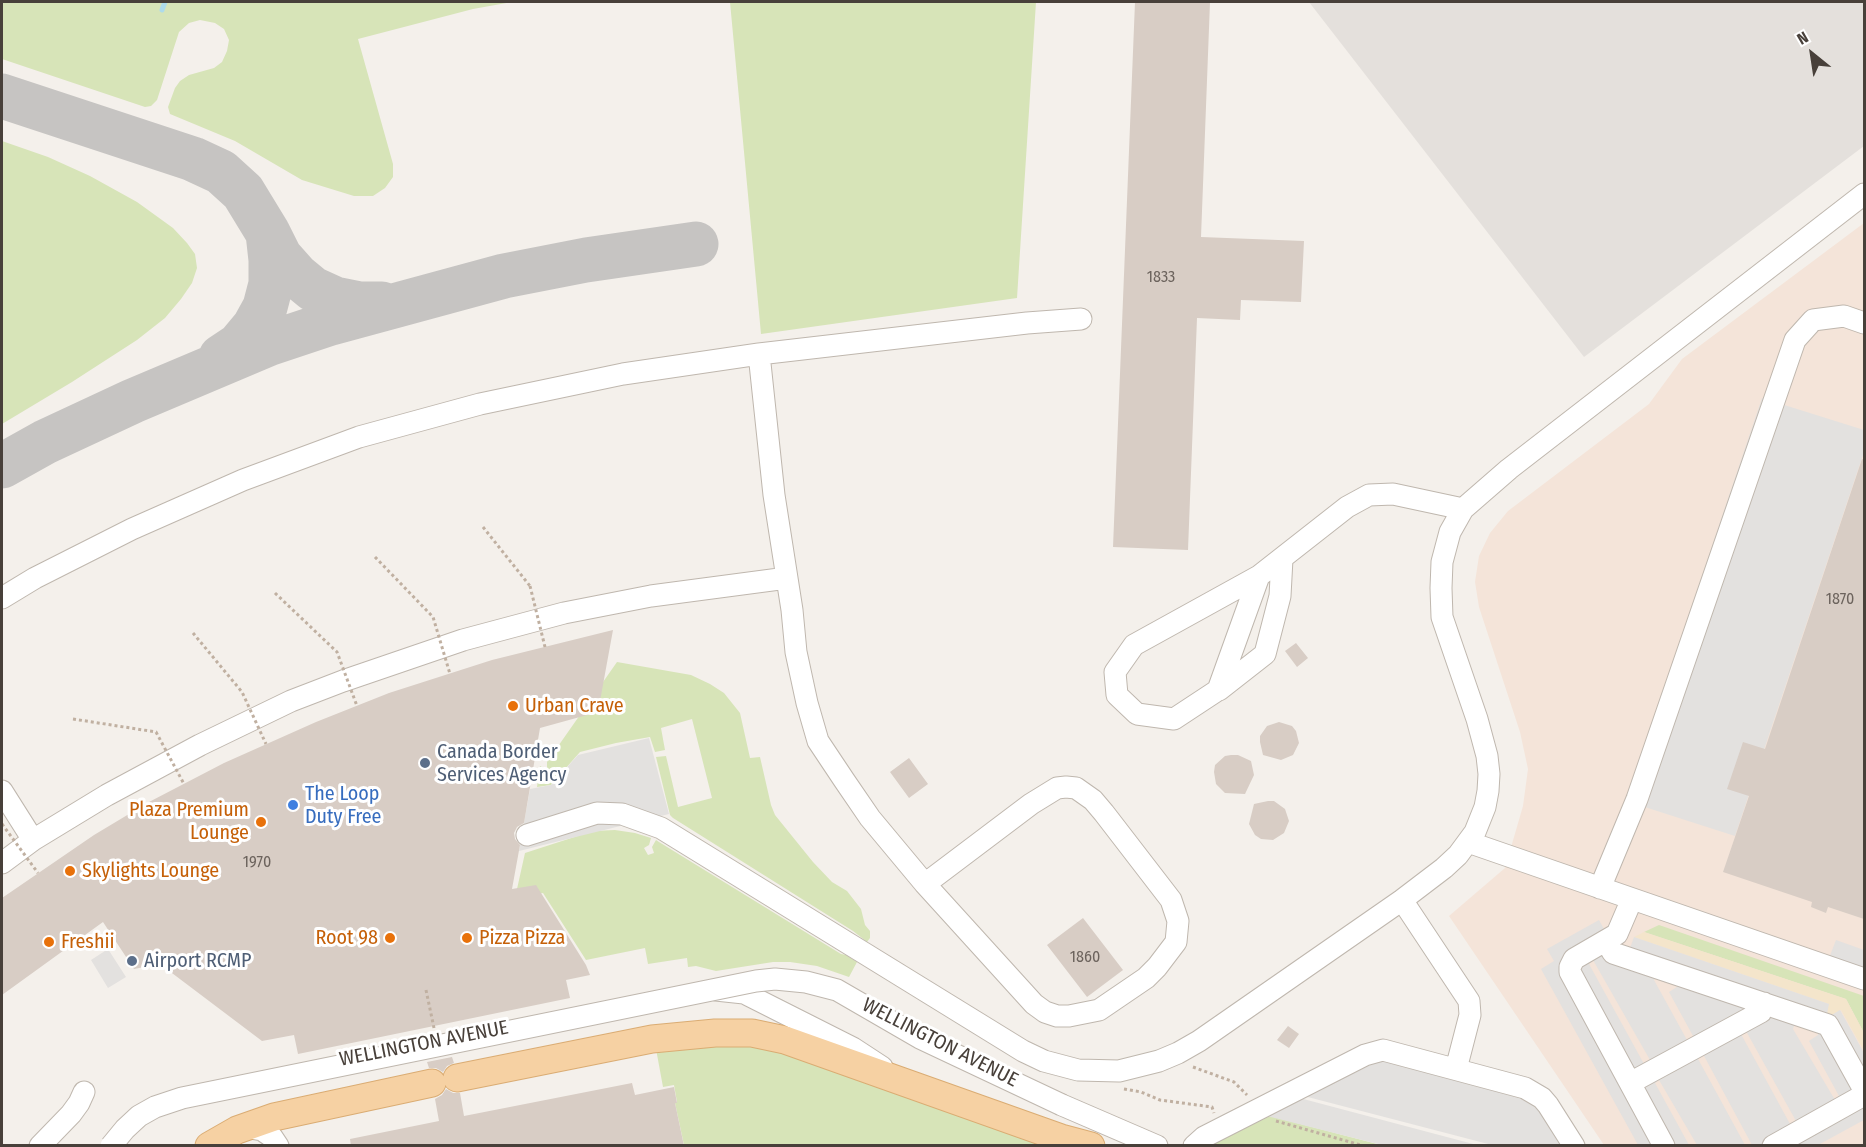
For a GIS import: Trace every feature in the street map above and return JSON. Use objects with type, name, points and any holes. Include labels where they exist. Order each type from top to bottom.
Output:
[{"type":"main road","name":"WELLINGTON AVENUE","points":[[209,1146],[244,1127],[274,1117],[652,1039],[734,1032],[752,1033],[785,1040],[1061,1138],[1091,1146]]},
{"type":"street","points":[[526,835],[597,813],[622,814],[661,828],[1023,1052],[1078,1070],[1119,1071],[1160,1061],[1178,1053],[1199,1041],[1402,900],[1444,868],[1468,842],[1480,822],[1489,783],[1488,765],[1480,729],[1442,617],[1442,562],[1450,532],[1463,509],[1509,469],[1864,194]]},
{"type":"street","points":[[1600,888],[1637,799],[1795,340],[1813,320],[1844,316],[1864,322]]},
{"type":"street","points":[[2,598],[81,555],[185,504],[299,458],[359,437],[480,404],[623,374],[759,354],[1027,322],[1081,319]]},
{"type":"street","points":[[759,354],[774,495],[796,652],[807,703],[818,741],[870,818],[925,884],[1034,1004],[1045,1012],[1057,1016],[1077,1016],[1099,1010],[1117,999],[1157,967],[1176,942],[1178,933],[1178,921],[1171,900],[1093,800],[1076,788],[1057,788],[1031,804],[925,884]]},
{"type":"street","points":[[1282,559],[1280,596],[1265,654],[1218,690],[1173,719],[1137,714],[1117,695],[1115,672],[1134,645],[1259,576],[1347,507],[1369,495],[1393,494],[1463,509]]},
{"type":"street","points":[[1218,690],[1259,576]]},
{"type":"street","points":[[2,863],[33,840],[107,795],[200,745],[291,701],[395,662],[463,640],[564,613],[651,596],[787,578]]},
{"type":"street","points":[[2,791],[33,840]]},
{"type":"street","points":[[1468,842],[1864,979]]},
{"type":"street","points":[[1632,899],[1617,934],[1574,959],[1570,972],[1664,1146]]},
{"type":"street","points":[[1402,900],[1469,1001],[1469,1022],[1456,1069]]},
{"type":"street","points":[[1606,941],[1613,953],[1828,1026],[1864,1090]]},
{"type":"street","name":"WELLINGTON AVENUE","points":[[111,1146],[139,1116],[155,1107],[182,1098],[775,979],[807,982],[837,990],[920,1038],[1062,1105],[1157,1146]]},
{"type":"street","name":"WELLINGTON AVENUE","points":[[123,1146],[127,1135],[143,1112],[153,1104],[177,1094],[685,992],[733,991],[751,997],[853,1048],[907,1084]]},
{"type":"street","points":[[1630,1083],[1761,1012],[1764,1003]]},
{"type":"street","points":[[1194,1146],[1204,1137],[1377,1051],[1390,1052],[1525,1088],[1535,1093],[1548,1105],[1574,1146]]},
{"type":"street","points":[[39,1146],[71,1114],[84,1092]]},
{"type":"street","points":[[1773,1146],[1864,1095]]},
{"type":"street","points":[[196,1146],[239,1125],[274,1117]]},
{"type":"street","points":[[244,1127],[262,1130],[272,1137],[278,1146]]},
{"type":"path","points":[[483,527],[530,586],[545,647]]},
{"type":"path","points":[[375,557],[433,617],[450,674]]},
{"type":"path","points":[[275,593],[337,652],[357,706]]},
{"type":"path","points":[[194,633],[242,692],[266,744]]},
{"type":"path","points":[[73,719],[156,732],[184,784]]},
{"type":"path","points":[[2,824],[38,873]]},
{"type":"path","points":[[426,990],[437,1042]]},
{"type":"shaded area","points":[[1309,2],[1864,2],[1864,146],[1584,357]]},
{"type":"shaded area","points":[[1864,223],[1864,1145],[1604,1145],[1449,916],[1505,868],[1523,806],[1528,769],[1520,732],[1479,607],[1475,582],[1479,556],[1490,533],[1508,511],[1649,404],[1682,359]]},
{"type":"shaded area","points":[[1762,398],[1864,430],[1864,452],[1735,836],[1626,801]]},
{"type":"shaded area","points":[[649,738],[669,814],[519,851],[530,789],[551,785],[578,755]]},
{"type":"shaded area","points":[[1599,920],[1605,931],[1623,949],[1629,951],[1634,937],[1829,1004],[1827,1014],[1830,1016],[1840,1010],[1864,1053],[1864,1120],[1818,1145],[1752,1145],[1703,1054],[1697,1057],[1745,1145],[1697,1145],[1659,1080],[1655,1083],[1689,1145],[1638,1145],[1541,969],[1554,961],[1547,949]],"holes":[[[1593,960],[1650,1060],[1649,1062],[1644,1064],[1589,964]],[[1655,977],[1680,985],[1669,992],[1693,1036],[1692,1039],[1687,1040],[1654,980]],[[1794,1026],[1818,1031],[1818,1035],[1809,1041],[1839,1096],[1835,1100],[1793,1029]],[[1746,1031],[1796,1121],[1792,1124],[1741,1034]]]},
{"type":"shaded area","points":[[1836,940],[1864,950],[1864,979],[1826,966]]},
{"type":"shaded area","points":[[108,949],[126,977],[108,988],[91,960]]},
{"type":"shaded area","points":[[1381,1040],[1512,1075],[1583,1145],[1492,1145],[1277,1089]]},
{"type":"shaded area","points":[[1292,1096],[1477,1145],[1382,1145],[1259,1114]]},
{"type":"green space","points":[[2,2],[512,2],[473,9],[358,39],[393,164],[393,177],[385,188],[373,196],[354,196],[302,180],[235,141],[170,114],[168,107],[180,81],[189,75],[214,68],[222,62],[229,40],[224,29],[215,23],[200,20],[189,23],[179,32],[157,100],[151,106],[145,107],[2,59]]},
{"type":"green space","points":[[730,2],[1036,2],[1017,298],[761,334]]},
{"type":"green space","points":[[2,141],[48,157],[90,176],[137,202],[173,228],[187,243],[195,254],[197,268],[192,283],[165,318],[137,340],[2,424]]},
{"type":"green space","points":[[617,662],[691,675],[724,693],[740,713],[750,758],[760,757],[775,815],[813,862],[832,882],[847,891],[861,909],[865,925],[870,931],[870,938],[867,942],[670,815],[656,757],[666,756],[678,807],[712,798],[692,719],[661,728],[665,750],[655,752],[650,737],[580,752],[551,785],[537,787],[540,766],[547,768],[547,762]]},
{"type":"green space","points":[[615,830],[651,838],[649,845],[644,848],[648,855],[654,853],[652,847],[656,840],[846,955],[857,962],[849,977],[817,966],[790,962],[773,962],[716,971],[696,966],[688,967],[687,958],[648,964],[645,948],[586,960],[543,893],[515,898],[525,853],[593,831]]},
{"type":"green space","points":[[1659,925],[1864,996],[1864,1033],[1846,999],[1644,932]]},
{"type":"green space","points":[[705,1041],[777,1045],[1057,1145],[684,1145],[675,1103],[677,1102],[674,1085],[663,1087],[656,1049]]},
{"type":"green space","points":[[1270,1116],[1381,1145],[1213,1146],[1214,1142]]},
{"type":"sand","points":[[1644,932],[1846,999],[1864,1033],[1864,1051],[1841,1010],[1830,1016],[1826,1014],[1829,1004],[1634,937]]},
{"type":"building","points":[[1135,2],[1210,2],[1201,237],[1304,241],[1301,302],[1241,300],[1240,320],[1197,318],[1188,550],[1113,547]]},
{"type":"building","points":[[1862,459],[1864,460],[1864,919],[1828,907],[1826,913],[1811,907],[1812,902],[1723,872],[1749,796],[1727,789],[1743,742],[1765,749]]},
{"type":"building","points":[[613,630],[598,712],[540,728],[524,823],[517,827],[514,833],[520,845],[512,889],[536,885],[590,975],[566,980],[570,998],[298,1054],[294,1035],[262,1041],[160,964],[134,969],[103,922],[2,995],[2,898],[94,835],[149,802],[224,763],[316,722],[389,693],[492,660]]},
{"type":"building","points":[[1296,643],[1308,658],[1297,667],[1285,651]]},
{"type":"building","points":[[1279,722],[1292,726],[1299,743],[1293,755],[1281,760],[1263,755],[1260,742],[1260,736],[1267,726]]},
{"type":"building","points":[[1238,755],[1251,761],[1254,775],[1245,794],[1225,793],[1216,784],[1215,765],[1225,756]]},
{"type":"building","points":[[909,758],[928,784],[909,798],[890,772]]},
{"type":"building","points":[[1274,801],[1285,809],[1289,821],[1284,833],[1273,840],[1261,839],[1255,835],[1249,824],[1254,804]]},
{"type":"building","points":[[1083,918],[1123,970],[1087,997],[1047,945]]},
{"type":"building","points":[[1288,1026],[1299,1034],[1289,1048],[1277,1040]]},
{"type":"building","points":[[452,1057],[454,1063],[447,1066],[443,1072],[436,1068],[429,1068],[427,1062]]},
{"type":"building","points":[[632,1083],[635,1095],[674,1087],[684,1146],[351,1146],[350,1139],[439,1121],[435,1099],[446,1089],[453,1093],[460,1093],[464,1116]]},
{"type":"waterway","points":[[162,10],[165,2]]},
{"type":"taxiway","points":[[2,96],[193,159],[221,172],[243,192],[268,233],[271,284],[265,307],[254,327],[239,345],[221,357]]},
{"type":"taxiway","points":[[268,233],[280,257],[313,289],[335,299],[360,304],[382,304]]},
{"type":"taxiway","points":[[2,466],[45,442],[133,401],[268,344],[331,323],[504,276],[586,260],[696,244]]},
{"type":"place","name":"Urban Crave","points":[[513,706]]},
{"type":"place","name":"Canada Border Services Agency","points":[[425,763]]},
{"type":"place","name":"The Loop Duty Free","points":[[293,805]]},
{"type":"place","name":"Plaza Premium Lounge","points":[[261,822]]},
{"type":"place","name":"Skylights Lounge","points":[[70,871]]},
{"type":"place","name":"Root 98","points":[[390,938]]},
{"type":"place","name":"Pizza Pizza","points":[[467,938]]},
{"type":"place","name":"Freshii","points":[[49,942]]},
{"type":"place","name":"Airport RCMP","points":[[132,961]]}]
